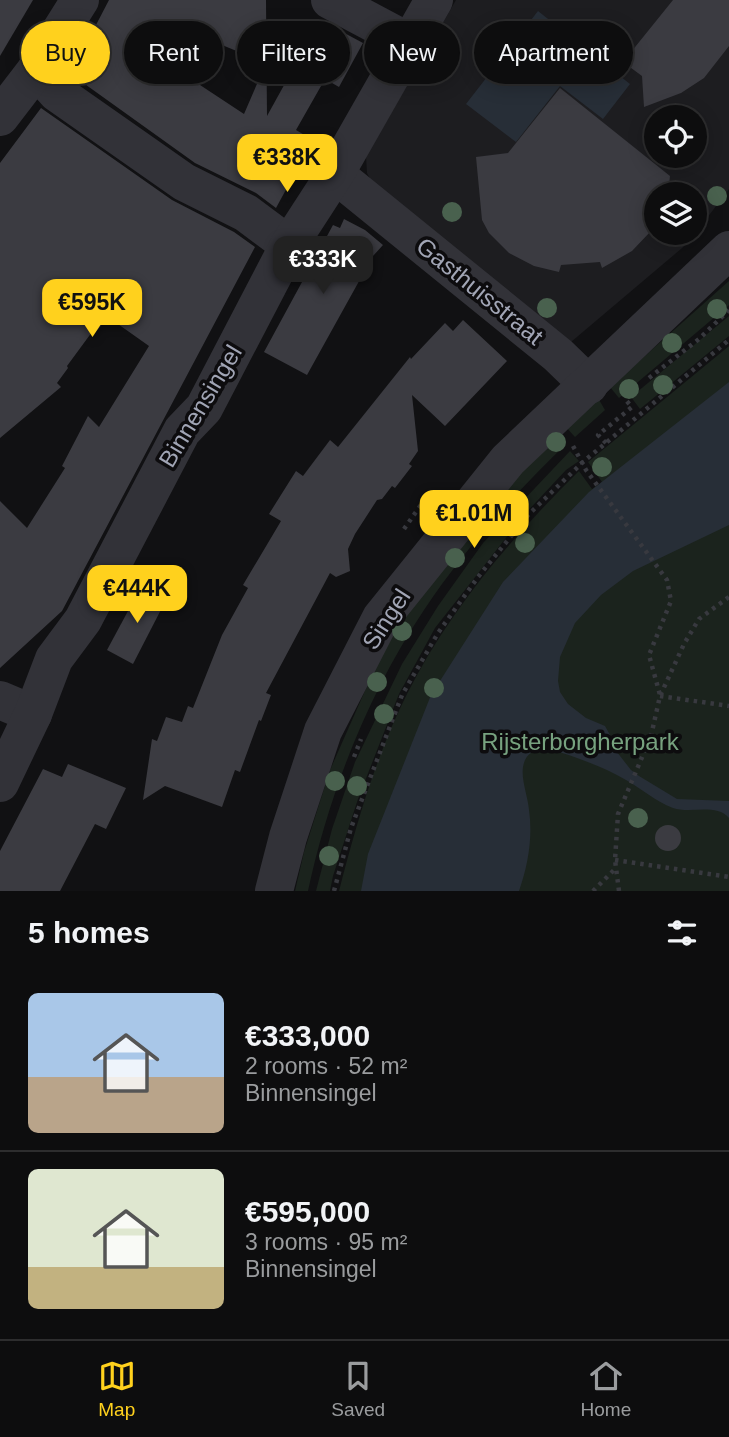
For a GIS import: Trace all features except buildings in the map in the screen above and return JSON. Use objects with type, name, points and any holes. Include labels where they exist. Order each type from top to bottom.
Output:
[{"type":"street","points":[[67,21],[80,0]]},
{"type":"street","points":[[330,0],[370,21]]},
{"type":"street","name":"Binnensingel","points":[[422,21],[434,0]]},
{"type":"street","points":[[0,117],[25,84]]},
{"type":"street","points":[[49,84],[57,93],[184,182],[246,213],[289,245]]},
{"type":"street","name":"Binnensingel","points":[[0,783],[17,707],[83,620],[182,431],[204,408],[289,245],[335,174],[385,84]]},
{"type":"street","name":"Gasthuisstraat","points":[[335,174],[558,355],[601,395]]},
{"type":"street","name":"Singel","points":[[274,891],[288,837],[323,731],[381,618],[508,460],[601,395],[729,250]]},
{"type":"path","points":[[645,381],[699,339],[729,310]]},
{"type":"path","points":[[334,891],[351,828],[402,695],[438,633],[478,577],[529,514],[583,462],[729,340]]},
{"type":"path","points":[[624,398],[635,389]]},
{"type":"path","points":[[601,395],[624,398],[632,407],[598,435],[606,443]]},
{"type":"path","points":[[563,452],[572,443],[586,470],[667,580],[671,601],[649,655],[660,696]]},
{"type":"path","points":[[619,891],[615,860],[618,814],[651,736],[660,696],[699,619],[729,597]]},
{"type":"path","points":[[660,696],[729,706]]},
{"type":"path","points":[[354,757],[364,731]]},
{"type":"path","points":[[615,860],[729,877]]},
{"type":"path","points":[[593,891],[616,868]]},
{"type":"shaded area","points":[[456,0],[729,0],[729,189],[707,218],[707,182],[644,182],[644,245],[686,245],[571,342],[376,190],[367,173],[366,156],[408,84],[460,84],[460,21],[444,21]]},
{"type":"shaded area","points":[[538,11],[551,21],[530,21]]},
{"type":"shaded area","points":[[481,84],[630,84],[603,119],[560,86],[516,142],[466,104]]},
{"type":"shaded area","points":[[729,382],[729,525],[633,571],[601,595],[575,623],[560,657],[558,681],[560,692],[568,704],[586,718],[605,726],[613,747],[631,770],[677,799],[729,801],[729,818],[717,811],[673,808],[607,770],[546,748],[534,751],[528,756],[523,767],[530,841],[519,891],[361,891],[368,854],[431,695],[503,582],[589,492]]},
{"type":"green space","points":[[729,281],[729,305],[619,398],[610,387]]},
{"type":"green space","points":[[729,316],[729,336],[640,409],[631,397]]},
{"type":"green space","name":"Rijsterborgherpark","points":[[729,346],[729,891],[339,891],[368,791],[396,717],[424,663],[463,603],[506,548],[579,471],[592,489],[602,482],[588,462]]},
{"type":"green space","points":[[598,398],[605,410],[575,437],[565,426]]},
{"type":"green space","points":[[559,433],[566,444],[473,544],[439,588],[404,642],[368,710],[339,781],[308,891],[295,891],[304,852],[330,770],[387,641],[469,524]]},
{"type":"green space","points":[[570,451],[579,461],[566,470],[524,515],[435,628],[399,694],[358,799],[330,891],[316,891],[332,829],[355,762],[402,664],[438,606],[483,543]]}]
